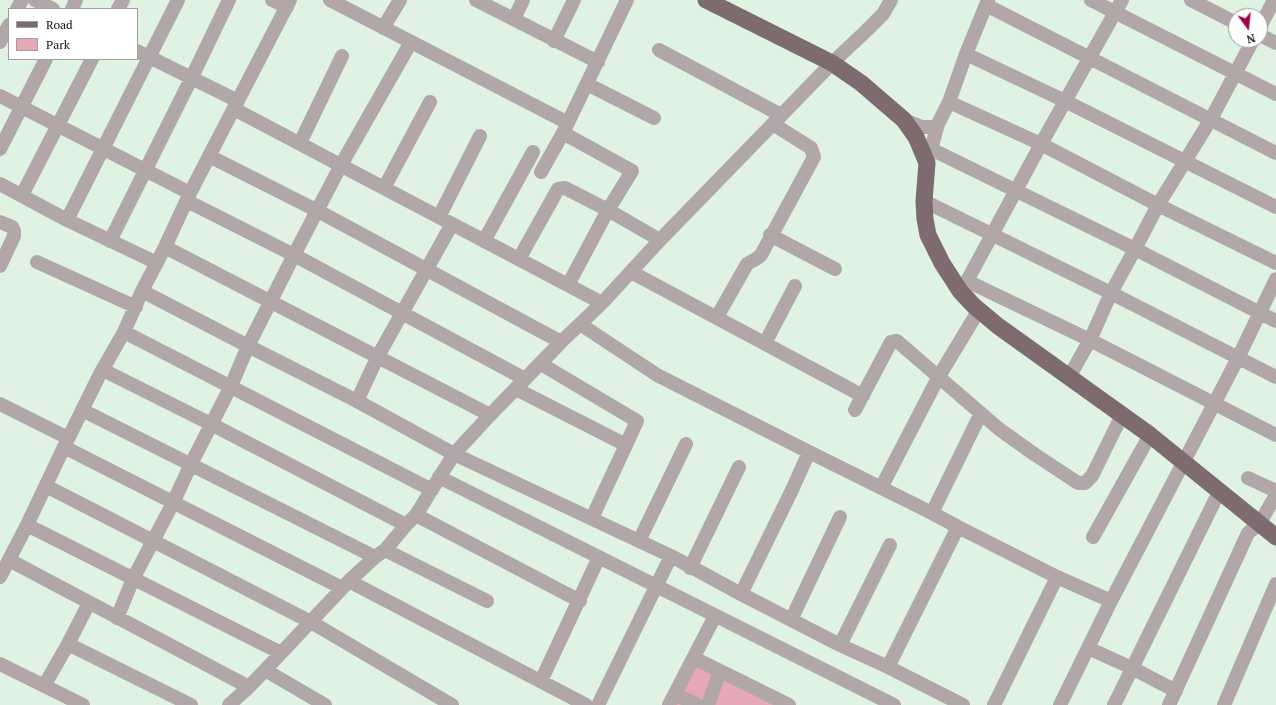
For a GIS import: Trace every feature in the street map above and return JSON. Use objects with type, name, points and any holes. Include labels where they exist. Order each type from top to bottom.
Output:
[{"type":"main road","points":[[706,0],[832,63],[861,83],[904,120],[929,156],[924,201],[928,235],[942,263],[964,286],[979,310],[998,326],[1150,435],[1276,537]]},
{"type":"street","points":[[35,0],[51,8]]},
{"type":"street","points":[[68,220],[104,148],[143,54],[178,0]]},
{"type":"street","points":[[110,241],[229,0]]},
{"type":"street","points":[[0,577],[7,554],[28,524],[82,410],[124,332],[142,291],[209,156],[288,3],[272,0]]},
{"type":"street","points":[[384,28],[400,0]]},
{"type":"street","points":[[476,0],[554,41],[598,62]]},
{"type":"street","points":[[514,19],[523,0]]},
{"type":"street","points":[[554,41],[574,0]]},
{"type":"street","points":[[541,172],[566,128],[627,0]]},
{"type":"street","points":[[229,705],[265,670],[346,585],[380,554],[416,515],[454,454],[490,415],[561,342],[602,303],[660,240],[832,63],[883,14],[891,0]]},
{"type":"street","points":[[1091,0],[1119,6],[1236,74],[1276,94]]},
{"type":"street","points":[[1192,0],[1228,19]]},
{"type":"street","points":[[1268,12],[1274,0]]},
{"type":"street","points":[[336,1],[566,128],[632,171],[608,210],[568,285]]},
{"type":"street","points":[[1276,153],[1090,58],[987,2],[949,102],[938,124],[929,156],[1016,190],[1276,321]]},
{"type":"street","points":[[1119,6],[1041,144],[964,286],[1090,340],[1276,435]]},
{"type":"street","points":[[0,42],[8,27]]},
{"type":"street","points":[[117,618],[133,579],[174,503],[191,464],[231,386],[248,346],[294,255],[341,166],[411,42]]},
{"type":"street","points":[[1069,377],[1090,340],[1111,293],[1158,205],[1210,119],[1249,48]]},
{"type":"street","points":[[659,50],[777,120],[811,148],[814,157],[770,235],[761,255],[747,264],[717,317]]},
{"type":"street","points":[[143,54],[192,77],[236,105],[341,166],[602,303]]},
{"type":"street","points":[[966,54],[1066,101],[1184,162],[1276,207]]},
{"type":"street","points":[[300,143],[342,56]]},
{"type":"street","points":[[0,149],[45,60]]},
{"type":"street","points":[[22,195],[91,60]]},
{"type":"street","points":[[587,84],[654,118]]},
{"type":"street","points":[[0,96],[146,170],[189,197],[402,313],[520,384],[626,445]]},
{"type":"street","points":[[384,188],[430,102]]},
{"type":"street","points":[[949,102],[1041,144],[1158,205],[1276,263]]},
{"type":"street","points":[[904,120],[922,127],[934,127],[938,124]]},
{"type":"street","points":[[439,217],[480,136]]},
{"type":"street","points":[[484,241],[532,152]]},
{"type":"street","points":[[209,156],[318,211],[561,342]]},
{"type":"street","points":[[0,184],[68,220],[157,263]]},
{"type":"street","points":[[519,260],[558,189],[565,188],[608,210],[660,240]]},
{"type":"street","points":[[924,201],[1111,293],[1276,377]]},
{"type":"street","points":[[0,222],[12,227],[14,231],[14,236],[0,266]]},
{"type":"street","points":[[358,401],[378,356],[452,224]]},
{"type":"street","points":[[770,235],[835,269]]},
{"type":"street","points":[[165,247],[490,415]]},
{"type":"street","points":[[37,262],[136,307]]},
{"type":"street","points":[[631,272],[863,396]]},
{"type":"street","points":[[1060,705],[1111,601],[1238,358],[1276,279]]},
{"type":"street","points":[[765,343],[795,286]]},
{"type":"street","points":[[142,291],[358,401],[454,454],[670,556],[690,568],[840,645],[888,667],[963,705]]},
{"type":"street","points":[[881,488],[939,376],[979,310]]},
{"type":"street","points":[[580,324],[658,375],[1057,577],[1111,601]]},
{"type":"street","points":[[124,332],[432,490]]},
{"type":"street","points":[[855,410],[891,342],[897,341],[999,429],[1078,483],[1085,483],[1092,476],[1122,415]]},
{"type":"street","points":[[541,364],[637,421],[592,518]]},
{"type":"street","points":[[103,370],[406,525]]},
{"type":"street","points":[[0,404],[66,443],[174,503],[346,585],[541,681],[586,705]]},
{"type":"street","points":[[82,410],[380,554],[487,601]]},
{"type":"street","points":[[932,513],[981,413]]},
{"type":"street","points":[[1093,538],[1150,435]]},
{"type":"street","points":[[639,541],[686,444]]},
{"type":"street","points":[[740,594],[792,490],[809,452]]},
{"type":"street","points":[[690,568],[739,467]]},
{"type":"street","points":[[439,477],[894,705]]},
{"type":"street","points":[[1248,478],[1276,491]]},
{"type":"street","points":[[46,486],[311,622],[452,705]]},
{"type":"street","points":[[1114,705],[1219,492]]},
{"type":"street","points":[[1169,705],[1248,533],[1259,524],[1276,495]]},
{"type":"street","points":[[416,515],[580,601]]},
{"type":"street","points":[[791,620],[840,517]]},
{"type":"street","points":[[28,524],[133,579],[281,653]]},
{"type":"street","points":[[888,667],[958,527]]},
{"type":"street","points":[[840,645],[890,546]]},
{"type":"street","points":[[7,554],[89,603],[249,686]]},
{"type":"street","points":[[598,705],[670,556]]},
{"type":"street","points":[[541,681],[580,601],[599,557]]},
{"type":"street","points":[[994,705],[1057,577]]},
{"type":"street","points":[[1224,705],[1276,584]]},
{"type":"street","points":[[44,686],[89,603]]},
{"type":"street","points":[[697,705],[672,699],[715,616]]},
{"type":"street","points":[[68,644],[191,705]]},
{"type":"street","points":[[1088,648],[1132,668],[1176,691]]},
{"type":"street","points":[[694,658],[788,705]]},
{"type":"street","points":[[0,664],[83,705]]},
{"type":"street","points":[[265,670],[317,703]]},
{"type":"street","points":[[708,705],[720,671]]},
{"type":"green space","points":[[696,666],[779,705],[674,705]]}]
